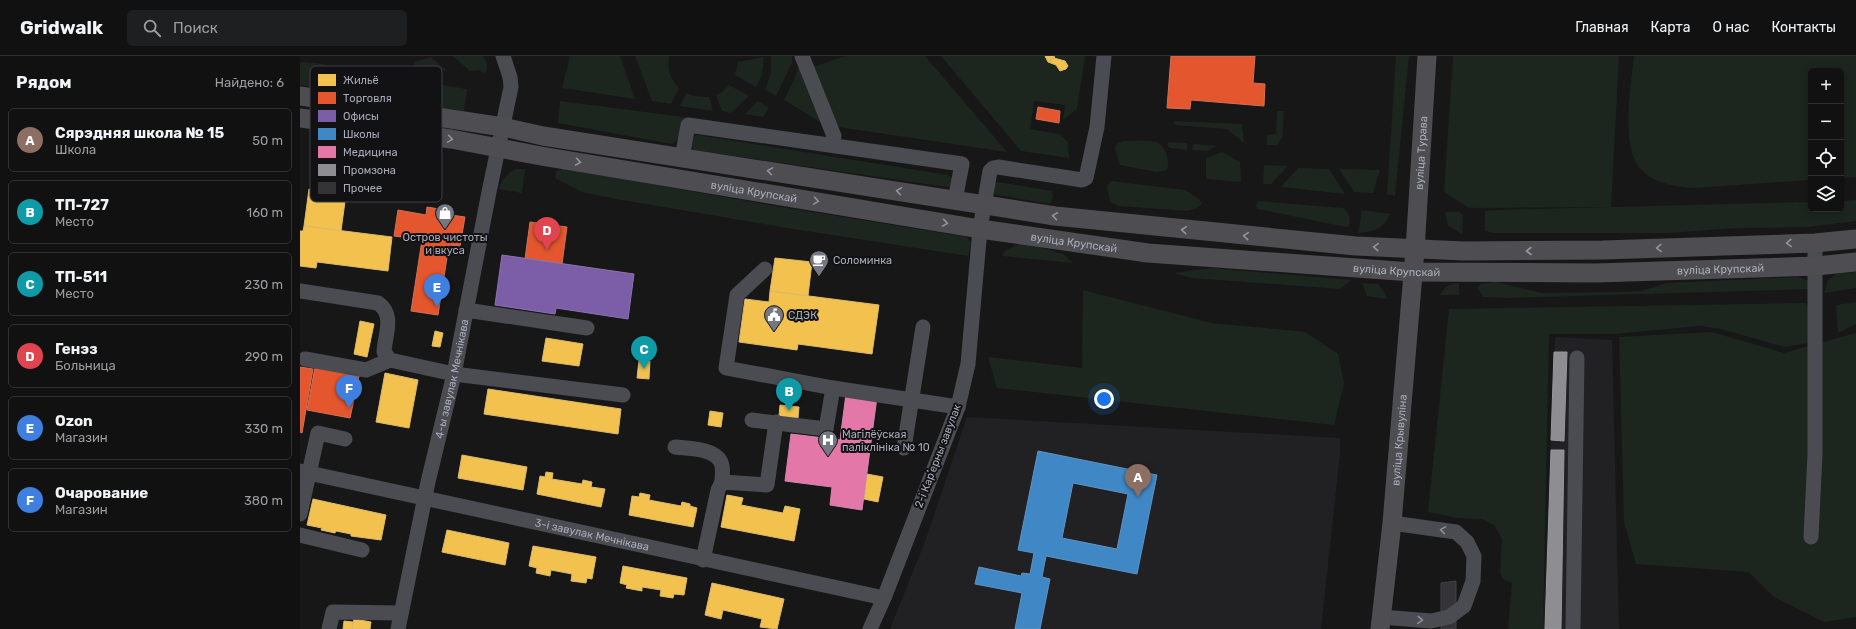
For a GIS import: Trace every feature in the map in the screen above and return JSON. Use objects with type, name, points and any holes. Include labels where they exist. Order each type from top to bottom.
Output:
[{"type":"main road","name":"вуліца Турава","points":[[1415,250],[1427,56]]},
{"type":"main road","name":"вуліца Крупскай","points":[[300,96],[310,98]]},
{"type":"main road","name":"вуліца Крупскай","points":[[300,118],[310,119]]},
{"type":"main road","name":"вуліца Крупскай","points":[[442,118],[543,136],[1055,216],[1130,225],[1356,246],[1415,250],[1603,250],[1815,242],[1856,239]]},
{"type":"main road","name":"вуліца Крупскай","points":[[442,139],[980,228],[1148,253],[1412,272],[1596,274],[1816,266],[1856,262]]},
{"type":"main road","name":"вуліца Крывуліна","points":[[1380,623],[1392,523],[1415,250]]},
{"type":"street","name":"4-ы завулак Мечнікава","points":[[398,629],[425,498],[454,374],[511,87],[510,77],[503,56]]},
{"type":"street","points":[[802,56],[834,136]]},
{"type":"street","name":"2-і Карʼерны завулак","points":[[870,629],[884,598],[958,407],[968,364],[980,228],[990,171],[993,168],[998,167],[1082,180],[1086,178],[1097,127],[1104,56]]},
{"type":"street","points":[[682,158],[688,125],[962,164],[955,200]]},
{"type":"street","points":[[1811,537],[1815,454],[1815,242]]},
{"type":"street","points":[[765,269],[737,295],[726,368],[833,388],[958,407]]},
{"type":"street","points":[[300,291],[378,303],[385,308],[388,316],[384,352],[390,360]]},
{"type":"street","points":[[466,310],[587,328]]},
{"type":"street","points":[[904,448],[923,327]]},
{"type":"street","points":[[1574,629],[1578,358]]},
{"type":"street","points":[[305,359],[366,370],[390,360],[454,374],[623,395]]},
{"type":"street","points":[[752,420],[826,429],[833,388]]},
{"type":"street","points":[[722,482],[767,485],[776,422]]},
{"type":"street","points":[[300,514],[304,472],[318,433],[345,439]]},
{"type":"street","points":[[675,447],[713,453],[720,458],[723,467],[722,482],[718,490],[702,560]]},
{"type":"street","name":"3-і завулак Мечнікава","points":[[304,472],[702,560],[884,598]]},
{"type":"street","points":[[1380,623],[1431,621],[1449,616],[1464,606],[1473,582],[1474,556],[1468,542],[1456,532],[1392,523]]},
{"type":"street","points":[[300,536],[362,550]]},
{"type":"street","points":[[329,629],[333,612],[401,613]]},
{"type":"shaded area","points":[[453,56],[483,56],[487,65],[487,70],[484,74],[480,70],[470,71]]},
{"type":"shaded area","points":[[570,56],[620,56],[635,99],[562,88]]},
{"type":"shaded area","points":[[635,56],[669,56],[668,65],[670,74],[673,81],[679,88],[671,104],[652,101]]},
{"type":"shaded area","points":[[771,56],[792,56],[792,63],[776,96],[765,90],[771,72]]},
{"type":"shaded area","points":[[846,56],[925,56],[1007,152],[838,127],[813,67]]},
{"type":"shaded area","points":[[941,56],[1085,56],[1077,109],[1063,120],[1065,105],[1034,101],[1030,129],[1059,134],[1068,142],[1069,158],[1021,151]]},
{"type":"shaded area","points":[[1396,56],[1409,56],[1395,196],[1387,194]]},
{"type":"shaded area","points":[[1453,56],[1619,56],[1611,207],[1469,208],[1444,192]]},
{"type":"shaded area","points":[[1634,56],[1856,56],[1856,177],[1844,178],[1844,68],[1808,68],[1808,180],[1694,188],[1679,187],[1656,180],[1643,172],[1638,166],[1633,155],[1628,128],[1629,97]]},
{"type":"shaded area","points":[[431,57],[441,66],[420,66],[415,65],[414,62]]},
{"type":"shaded area","points":[[764,57],[762,75],[756,87],[735,75],[738,62]]},
{"type":"shaded area","points":[[300,63],[318,63],[326,66],[310,66],[310,87],[300,85]]},
{"type":"shaded area","points":[[799,66],[827,126],[784,100]]},
{"type":"shaded area","points":[[442,85],[467,89],[464,111],[442,108]]},
{"type":"shaded area","points":[[729,85],[749,96],[731,113],[722,111],[716,95],[721,93]]},
{"type":"shaded area","points":[[686,93],[694,96],[709,97],[713,111],[680,106]]},
{"type":"shaded area","points":[[560,101],[684,117],[683,129],[678,139],[671,144],[558,123]]},
{"type":"shaded area","points":[[758,101],[769,108],[763,117],[745,114]]},
{"type":"shaded area","points":[[1277,111],[1284,111],[1282,138],[1277,145],[1267,145],[1267,135],[1276,134]]},
{"type":"shaded area","points":[[1174,121],[1242,124],[1244,143],[1227,129],[1174,125]]},
{"type":"shaded area","points":[[697,135],[948,175],[953,179],[952,186],[947,187],[694,150],[691,146],[692,137]]},
{"type":"shaded area","points":[[1123,141],[1156,142],[1165,150],[1168,162],[1167,170],[1157,172],[1120,165],[1115,149],[1117,144]]},
{"type":"shaded area","points":[[1168,142],[1187,143],[1187,150],[1170,148],[1167,145]]},
{"type":"shaded area","points":[[1193,145],[1217,146],[1207,151],[1192,150]]},
{"type":"shaded area","points":[[1222,152],[1240,162],[1241,182],[1206,179],[1206,158]]},
{"type":"shaded area","points":[[1264,165],[1288,166],[1271,184],[1263,184]]},
{"type":"shaded area","points":[[1298,168],[1329,169],[1345,194],[1281,187]]},
{"type":"shaded area","points":[[516,169],[525,169],[522,193],[499,189],[505,177]]},
{"type":"shaded area","points":[[564,169],[769,205],[967,237],[971,243],[968,256],[787,228],[622,200],[582,192],[555,178],[556,171]]},
{"type":"shaded area","points":[[1339,169],[1380,170],[1373,193],[1354,192]]},
{"type":"shaded area","points":[[1111,181],[1185,190],[1199,199],[1202,204],[1195,209],[1187,211],[1119,206],[1110,202],[1107,186]]},
{"type":"shaded area","points":[[998,182],[1052,191],[1053,196],[1049,204],[993,194],[992,185]]},
{"type":"shaded area","points":[[1856,200],[1856,221],[1807,227],[1737,228],[1669,233],[1494,233],[1485,231],[1485,211],[1808,202],[1808,212],[1844,212],[1844,201]]},
{"type":"shaded area","points":[[1259,201],[1343,208],[1349,216],[1349,226],[1346,227],[1258,209],[1255,205]]},
{"type":"shaded area","points":[[1362,210],[1390,214],[1381,227],[1358,233]]},
{"type":"shaded area","points":[[1445,212],[1459,212],[1462,214],[1462,234],[1448,226]]},
{"type":"shaded area","points":[[1022,242],[1063,254],[1073,263],[1002,256],[1005,251]]},
{"type":"shaded area","points":[[1212,268],[1351,280],[1340,289],[1192,278],[1174,273]]},
{"type":"shaded area","points":[[1856,272],[1856,288],[1824,293],[1828,280],[1837,274]]},
{"type":"shaded area","points":[[1797,277],[1807,280],[1813,289],[1509,298],[1483,297],[1478,288],[1480,284],[1496,282],[1542,293],[1619,292],[1641,291],[1667,283]]},
{"type":"shaded area","points":[[1362,283],[1378,284],[1385,293],[1387,299],[1367,296]]},
{"type":"shaded area","points":[[1459,283],[1459,295],[1440,295],[1448,286]]},
{"type":"shaded area","points":[[1083,290],[1212,323],[1305,332],[1338,354],[1344,384],[1334,425],[997,388],[988,357],[1082,368]]},
{"type":"shaded area","points":[[1856,302],[1856,324],[1838,333],[1836,305]]},
{"type":"shaded area","points":[[1805,303],[1812,311],[1808,343],[1784,347],[1721,329],[1699,326],[1614,334],[1549,334],[1543,629],[1508,629],[1512,583],[1503,579],[1500,573],[1502,539],[1494,525],[1482,519],[1458,518],[1428,512],[1449,309]]},
{"type":"shaded area","points":[[1712,332],[1784,353],[1856,333],[1856,617],[1824,622],[1774,597],[1749,572],[1636,564],[1624,522],[1619,337]]},
{"type":"shaded area","points":[[1555,337],[1612,340],[1619,629],[1543,629]]},
{"type":"shaded area","points":[[967,417],[1340,438],[1340,454],[1321,629],[890,629],[926,539]]},
{"type":"building: Жильё","points":[[1045,56],[1054,56],[1055,59],[1051,59],[1048,62]]},
{"type":"building: Жильё","points":[[1054,58],[1065,61],[1068,66],[1066,69],[1060,71],[1056,65],[1048,62]]},
{"type":"building: Жильё","points":[[309,189],[310,202],[345,202],[341,231],[304,226]]},
{"type":"building: Жильё","points":[[304,226],[392,237],[388,271],[317,262],[316,268],[300,266],[300,231],[303,231]]},
{"type":"building: Жильё","points":[[775,258],[812,262],[808,296],[770,291]]},
{"type":"building: Жильё","points":[[770,291],[879,305],[872,354],[798,344],[797,350],[739,342],[745,299],[769,302]]},
{"type":"building: Жильё","points":[[360,321],[374,324],[367,357],[354,354]]},
{"type":"building: Жильё","points":[[435,331],[443,333],[440,347],[432,346]]},
{"type":"building: Жильё","points":[[546,338],[583,344],[579,366],[542,361]]},
{"type":"building: Жильё","points":[[639,360],[650,361],[649,379],[637,378]]},
{"type":"building: Жильё","points":[[385,373],[418,380],[409,428],[376,422]]},
{"type":"building: Жильё","points":[[488,389],[621,409],[618,434],[484,414]]},
{"type":"building: Жильё","points":[[780,405],[799,407],[798,418],[779,416]]},
{"type":"building: Жильё","points":[[710,411],[723,413],[721,427],[708,425]]},
{"type":"building: Жильё","points":[[462,455],[527,467],[523,490],[458,478]]},
{"type":"building: Жильё","points":[[546,472],[553,473],[552,479],[582,484],[583,480],[592,482],[591,487],[605,489],[601,507],[537,494],[540,476],[545,477]]},
{"type":"building: Жильё","points":[[867,474],[883,477],[878,502],[864,499]]},
{"type":"building: Жильё","points":[[640,493],[650,495],[649,500],[681,506],[682,502],[697,508],[693,527],[629,515],[632,496],[639,497]]},
{"type":"building: Жильё","points":[[727,495],[743,498],[741,505],[783,513],[785,506],[800,509],[794,541],[721,527]]},
{"type":"building: Жильё","points":[[313,499],[386,515],[381,540],[351,536],[351,534],[336,531],[335,533],[321,530],[322,528],[307,525]]},
{"type":"building: Жильё","points":[[447,530],[509,543],[505,565],[442,552]]},
{"type":"building: Жильё","points":[[533,546],[596,557],[592,579],[587,578],[586,583],[571,581],[572,574],[551,570],[550,576],[536,573],[537,568],[529,566]]},
{"type":"building: Жильё","points":[[623,566],[687,578],[684,595],[674,594],[673,598],[660,596],[661,590],[642,587],[642,591],[626,588],[627,585],[620,583]]},
{"type":"building: Жильё","points":[[712,583],[784,599],[777,629],[760,627],[762,619],[723,610],[721,619],[705,615]]},
{"type":"building: Жильё","points":[[354,619],[371,622],[370,629],[352,629]]},
{"type":"building: Жильё","points":[[344,621],[353,622],[352,629],[343,629]]},
{"type":"building: Торговля","points":[[1171,56],[1255,56],[1253,83],[1265,84],[1264,106],[1191,100],[1190,109],[1167,108]]},
{"type":"building: Торговля","points":[[1038,107],[1060,111],[1059,123],[1036,119]]},
{"type":"building: Торговля","points":[[427,207],[439,209],[438,213],[465,217],[460,246],[449,245],[438,315],[411,311],[422,240],[394,236],[398,210],[426,215]]},
{"type":"building: Торговля","points":[[530,222],[567,227],[562,264],[525,259]]},
{"type":"building: Торговля","points":[[300,367],[313,369],[302,433],[300,432]]},
{"type":"building: Торговля","points":[[315,367],[359,376],[350,418],[307,410]]},
{"type":"building: Офисы","points":[[502,255],[634,274],[628,319],[556,308],[555,314],[495,305]]},
{"type":"building: Школы","points":[[1038,451],[1157,475],[1137,574],[1046,556],[1042,577],[1050,579],[1040,629],[1015,629],[1022,593],[975,584],[979,567],[1021,576],[1022,573],[1030,574],[1034,553],[1018,550]],"holes":[[[1073,483],[1128,494],[1117,549],[1062,538]]]},
{"type":"building: Медицина","name":"Магілёўская паліклініка № 10","points":[[846,394],[877,397],[862,510],[830,505],[832,487],[785,481],[791,434],[840,440]]},
{"type":"building: Промзона","points":[[1554,352],[1567,352],[1564,441],[1551,440]]},
{"type":"building: Промзона","points":[[1551,450],[1564,450],[1561,629],[1545,629]]},
{"type":"building: Прочее","points":[[1456,581],[1456,629],[1441,629],[1441,583]]},
{"type":"place","name":"Остров чистоты и вкуса","points":[[445,230]]},
{"type":"place","name":"Генэз","points":[[547,250]]},
{"type":"place","name":"Соломинка","points":[[819,277]]},
{"type":"place","name":"Ozon","points":[[437,307]]},
{"type":"place","name":"СДЭК","points":[[774,332]]},
{"type":"place","name":"ТП-511","points":[[644,369]]},
{"type":"place","name":"Очарование","points":[[349,408]]},
{"type":"place","name":"ТП-727","points":[[789,411]]},
{"type":"place","name":"Магілёўская паліклініка № 10","points":[[828,457]]},
{"type":"place","name":"Сярэдняя школа № 15","points":[[1138,497]]}]
